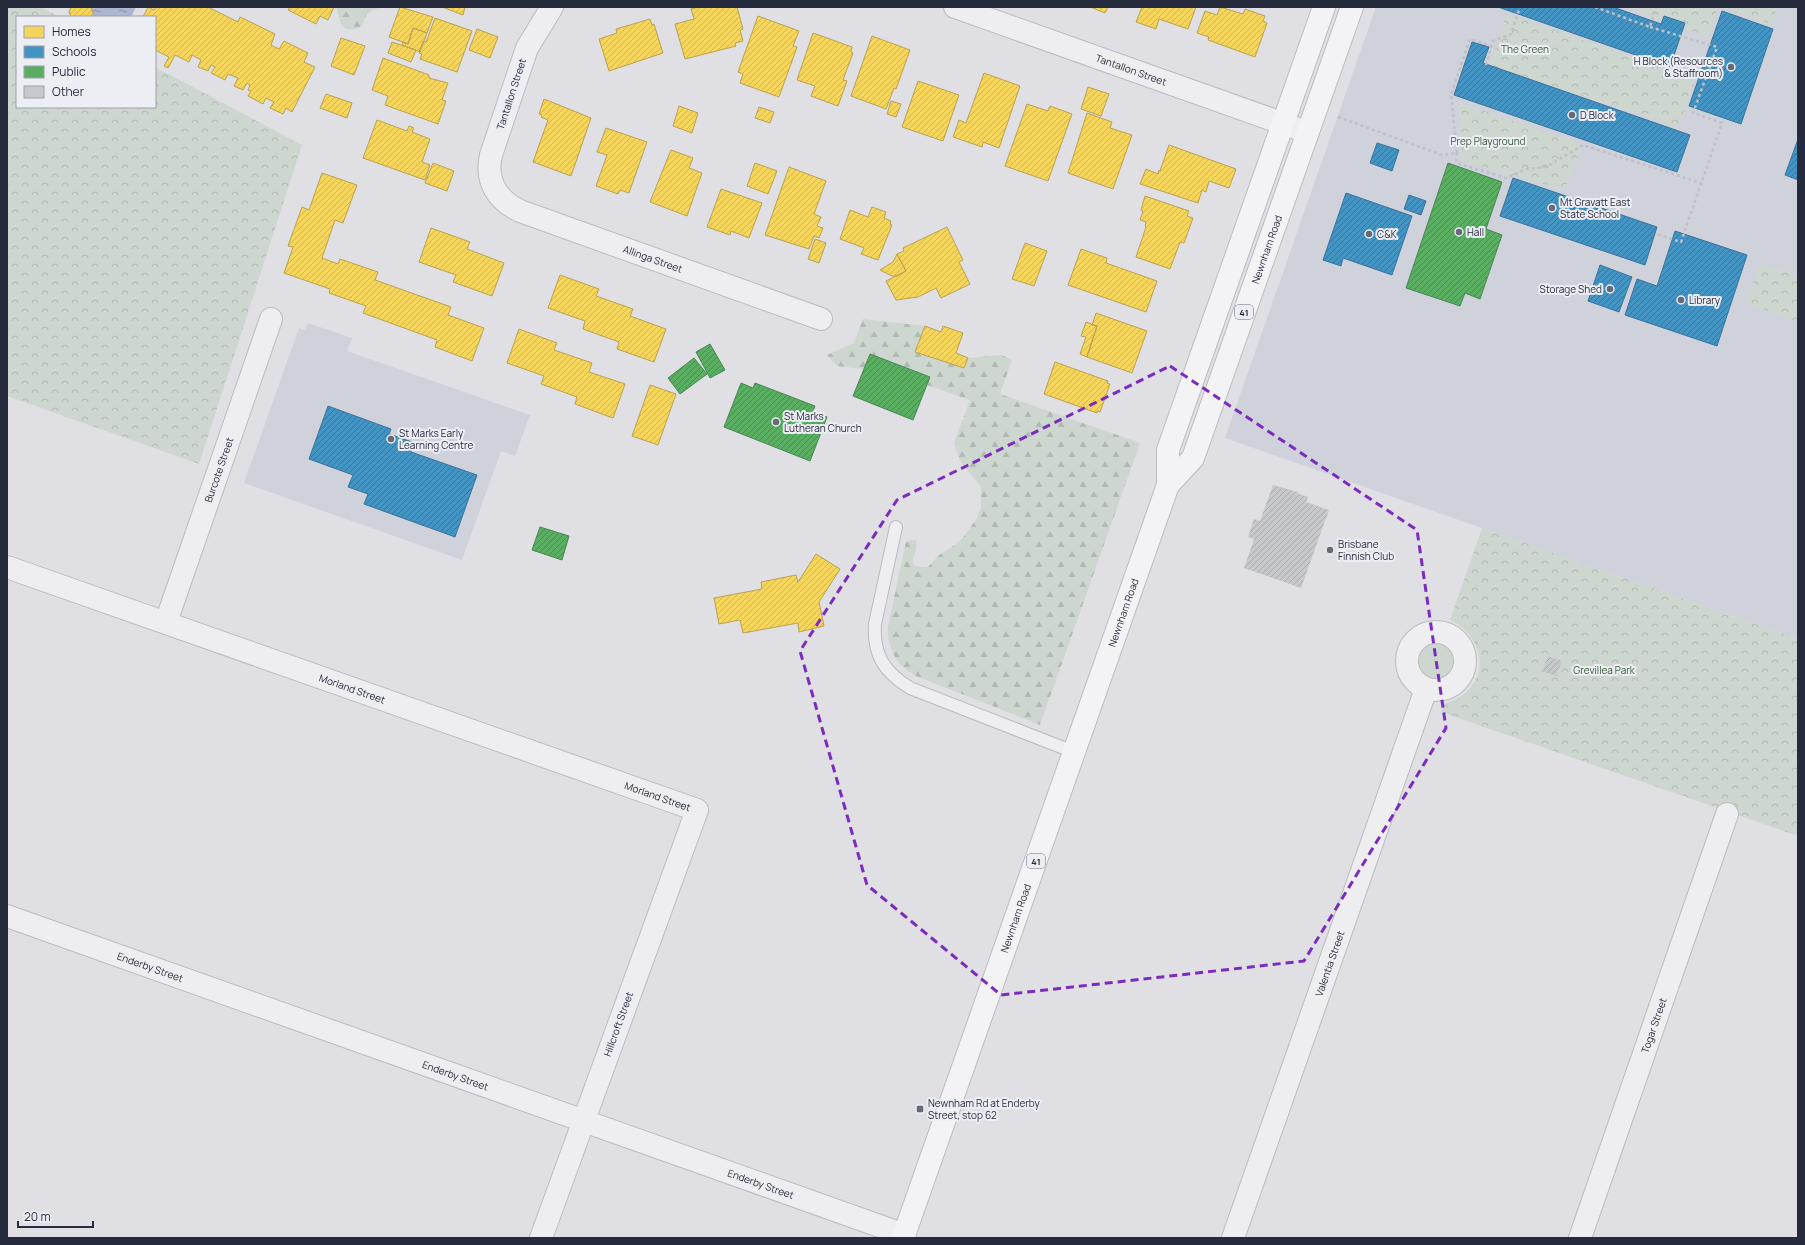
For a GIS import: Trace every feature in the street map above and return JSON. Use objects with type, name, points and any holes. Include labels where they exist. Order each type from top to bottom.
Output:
[{"type":"main road","name":"Newnham Road","points":[[904,1236],[1168,485],[1168,450],[1324,7]]},
{"type":"main road","name":"Newnham Road","points":[[1168,485],[1193,458],[1352,7]]},
{"type":"street","name":"Tantallon Street","points":[[493,187],[489,176],[490,160],[521,63],[527,48],[552,7]]},
{"type":"street","name":"Tantallon Street","points":[[955,7],[1307,132]]},
{"type":"street","name":"Allinga Street","points":[[493,187],[500,198],[510,206],[821,319]]},
{"type":"street","name":"Burcote Street","points":[[166,622],[271,319]]},
{"type":"street","name":"Morland Street","points":[[7,566],[697,810]]},
{"type":"street","name":"Valentia Street","points":[[1233,1238],[1426,689]]},
{"type":"street","name":"Hillcroft Street","points":[[541,1238],[583,1119],[697,810]]},
{"type":"street","name":"Togar Street","points":[[1580,1238],[1727,814]]},
{"type":"street","name":"Enderby Street","points":[[7,916],[583,1119],[904,1236]]},
{"type":"lane","points":[[896,527],[875,624],[874,635],[879,657],[887,670],[897,680],[910,688],[1074,752]]},
{"type":"path","points":[[1486,65],[1493,41],[1511,34],[1520,7]]},
{"type":"path","points":[[1595,7],[1650,27],[1716,47],[1693,113],[1722,123],[1682,242],[1656,234]]},
{"type":"path","points":[[1650,27],[1656,7]]},
{"type":"path","points":[[1492,46],[1470,39],[1451,94],[1457,153],[1456,163],[1506,178],[1526,169],[1546,167],[1583,145],[1701,183]]},
{"type":"path","points":[[1334,116],[1442,155],[1457,153]]},
{"type":"highlighted area","points":[[1170,366],[1417,530],[1446,728],[1304,961],[1001,995],[867,885],[800,651],[897,500]]},
{"type":"shaded area","name":"Mt Gravatt East State School","points":[[1376,7],[1798,7],[1798,639],[1225,438]]},
{"type":"shaded area","name":"St Marks Early Learning Centre","points":[[308,323],[352,338],[347,351],[530,415],[515,456],[501,451],[462,560],[244,483],[299,328],[305,330]]},
{"type":"green space","points":[[7,7],[41,7],[58,16],[16,16],[16,108],[156,108],[156,68],[302,145],[199,464],[7,396]]},
{"type":"green space","points":[[336,7],[381,7],[367,13],[358,29],[346,29],[341,24]]},
{"type":"green space","points":[[1625,7],[1718,7],[1708,37]]},
{"type":"green space","points":[[1720,7],[1777,7],[1771,24]]},
{"type":"green space","name":"The Green","points":[[1506,14],[1696,78],[1678,127],[1490,66]]},
{"type":"green space","name":"Prep Playground","points":[[1458,102],[1583,145],[1564,190],[1462,161]]},
{"type":"green space","points":[[1761,263],[1798,276],[1798,322],[1746,303]]},
{"type":"green space","points":[[863,319],[925,326],[915,352],[964,368],[968,358],[1002,355],[1012,360],[1000,394],[1140,443],[1040,725],[916,676],[903,667],[894,656],[889,642],[888,626],[906,542],[916,540],[917,545],[913,563],[920,567],[928,567],[939,555],[958,543],[977,518],[981,508],[981,487],[960,461],[954,443],[970,400],[927,385],[930,377],[870,354],[864,369],[837,366],[827,355],[854,343]]},
{"type":"green space","name":"Grevillea Park","points":[[1482,528],[1798,639],[1798,836],[1441,712],[1444,704],[1459,698],[1470,688],[1477,677],[1480,665],[1478,652],[1473,640],[1464,629],[1450,620]]},
{"type":"green space","points":[[1436,643],[1449,648],[1454,661],[1449,674],[1436,679],[1423,674],[1418,661],[1423,648]]},
{"type":"water","points":[[92,7],[136,7],[132,16],[93,16]]},
{"type":"building: Homes","points":[[71,7],[91,7],[93,13],[92,16],[71,16],[69,12]]},
{"type":"building: Homes","points":[[148,7],[154,10],[156,7],[208,7],[238,22],[240,17],[275,34],[271,45],[279,49],[284,41],[308,53],[304,62],[315,67],[292,112],[286,108],[283,114],[270,108],[274,102],[266,98],[263,104],[248,96],[251,91],[248,90],[250,85],[247,83],[243,90],[234,86],[238,78],[228,74],[225,80],[211,73],[215,67],[211,65],[208,71],[198,67],[201,60],[192,55],[189,62],[175,55],[168,68],[164,66],[169,57],[156,50],[156,16],[144,16]]},
{"type":"building: Homes","points":[[290,7],[334,7],[328,20],[320,16],[316,24],[288,10]]},
{"type":"building: Homes","points":[[400,7],[433,17],[427,33],[413,28],[408,44],[389,37]]},
{"type":"building: Homes","points":[[442,7],[465,7],[463,15]]},
{"type":"building: Homes","points":[[699,7],[737,7],[743,29],[740,30],[743,41],[735,43],[736,46],[685,59],[675,24],[694,19],[691,9]]},
{"type":"building: Homes","points":[[1090,7],[1108,7],[1105,13]]},
{"type":"building: Homes","points":[[1142,7],[1196,7],[1188,29],[1159,19],[1156,29],[1136,22]]},
{"type":"building: Homes","points":[[1220,7],[1243,14],[1245,9],[1265,16],[1263,21],[1267,23],[1255,57],[1208,40],[1209,37],[1197,33],[1205,11],[1217,15]]},
{"type":"building: Homes","points":[[758,16],[799,31],[793,46],[797,47],[779,97],[740,83],[743,74],[738,72]]},
{"type":"building: Homes","points":[[435,18],[472,31],[457,72],[420,59],[422,54],[419,53],[423,41],[426,42]]},
{"type":"building: Homes","points":[[650,19],[652,25],[654,24],[663,53],[609,71],[599,39],[617,33],[616,29]]},
{"type":"building: Homes","points":[[413,28],[427,33],[420,52],[402,45],[403,42],[408,44]]},
{"type":"building: Homes","points":[[477,29],[498,37],[490,58],[469,50]]},
{"type":"building: Homes","points":[[813,33],[852,47],[851,52],[853,53],[843,80],[847,81],[838,106],[811,96],[815,86],[797,80]]},
{"type":"building: Homes","points":[[872,36],[910,50],[896,89],[894,88],[886,109],[851,96]]},
{"type":"building: Homes","points":[[341,38],[365,46],[354,75],[331,66]]},
{"type":"building: Homes","points":[[392,42],[416,50],[411,62],[388,53]]},
{"type":"building: Homes","points":[[383,58],[429,75],[429,78],[448,83],[442,100],[446,101],[438,124],[385,105],[388,96],[372,90]]},
{"type":"building: Homes","points":[[984,73],[1020,86],[999,148],[983,142],[982,147],[953,137],[959,120],[966,123]]},
{"type":"building: Homes","points":[[918,81],[959,95],[943,141],[902,127]]},
{"type":"building: Homes","points":[[1088,87],[1109,94],[1101,116],[1081,109]]},
{"type":"building: Homes","points":[[326,94],[352,103],[347,118],[320,108]]},
{"type":"building: Homes","points":[[544,99],[591,118],[571,176],[533,162],[548,120],[541,117],[542,115],[539,114]]},
{"type":"building: Homes","points":[[891,101],[901,104],[896,117],[887,114]]},
{"type":"building: Homes","points":[[1027,104],[1048,111],[1050,106],[1072,114],[1048,181],[1005,166]]},
{"type":"building: Homes","points":[[679,106],[698,113],[692,133],[673,126]]},
{"type":"building: Homes","points":[[759,107],[774,112],[770,123],[755,118]]},
{"type":"building: Homes","points":[[1087,113],[1112,122],[1110,128],[1132,135],[1113,189],[1068,173]]},
{"type":"building: Homes","points":[[377,120],[407,131],[409,126],[414,128],[412,132],[430,139],[422,162],[430,165],[425,180],[363,158]]},
{"type":"building: Homes","points":[[606,128],[647,142],[629,193],[620,190],[618,194],[596,186],[607,155],[597,152]]},
{"type":"building: Homes","points":[[1169,145],[1236,169],[1229,188],[1209,181],[1206,192],[1202,190],[1198,203],[1140,184],[1146,169],[1158,174]]},
{"type":"building: Homes","points":[[671,150],[693,158],[689,168],[702,173],[687,216],[650,202]]},
{"type":"building: Homes","points":[[433,163],[454,171],[447,191],[425,183]]},
{"type":"building: Homes","points":[[755,163],[777,171],[768,194],[747,186]]},
{"type":"building: Homes","points":[[789,167],[826,181],[814,214],[821,217],[817,226],[823,228],[819,238],[814,236],[809,249],[765,235]]},
{"type":"building: Homes","points":[[322,173],[357,185],[343,223],[335,220],[322,258],[338,264],[340,259],[378,272],[375,280],[451,307],[448,315],[484,328],[472,361],[435,347],[437,340],[363,313],[366,306],[329,293],[330,289],[284,273],[293,247],[288,246],[302,207],[309,210]]},
{"type":"building: Homes","points":[[721,189],[762,203],[749,238],[731,231],[730,235],[707,227]]},
{"type":"building: Homes","points":[[1145,196],[1189,211],[1187,216],[1193,218],[1184,243],[1180,242],[1170,269],[1136,257],[1146,227],[1146,222],[1140,220]]},
{"type":"building: Homes","points":[[872,207],[886,212],[884,218],[891,221],[890,224],[892,225],[878,260],[861,254],[864,248],[840,239],[850,210],[868,217]]},
{"type":"building: Homes","points":[[947,227],[963,260],[959,262],[970,284],[941,298],[936,288],[918,297],[896,300],[886,281],[906,271],[897,254],[904,251],[903,248]]},
{"type":"building: Homes","points":[[431,228],[470,242],[467,249],[504,263],[492,296],[453,282],[456,275],[419,262]]},
{"type":"building: Homes","points":[[815,239],[826,243],[819,263],[808,259]]},
{"type":"building: Homes","points":[[1025,243],[1047,251],[1034,286],[1012,279]]},
{"type":"building: Homes","points":[[1081,249],[1107,258],[1106,263],[1157,281],[1146,312],[1068,285]]},
{"type":"building: Homes","points":[[897,254],[906,271],[897,276],[892,276],[880,270],[893,262]]},
{"type":"building: Homes","points":[[560,275],[599,289],[596,296],[633,309],[630,316],[666,329],[654,362],[617,349],[619,342],[583,329],[585,321],[548,308]]},
{"type":"building: Homes","points":[[1096,313],[1147,331],[1132,373],[1087,357],[1097,326],[1092,325]]},
{"type":"building: Homes","points":[[1086,322],[1097,326],[1087,357],[1080,354],[1086,337],[1081,336]]},
{"type":"building: Homes","points":[[925,326],[941,332],[943,326],[963,333],[956,353],[968,358],[964,368],[915,352]]},
{"type":"building: Homes","points":[[519,329],[557,343],[554,350],[592,363],[589,372],[625,384],[613,418],[575,404],[577,397],[541,384],[544,376],[507,363]]},
{"type":"building: Homes","points":[[1055,362],[1108,381],[1107,383],[1110,384],[1100,412],[1097,411],[1097,413],[1044,394]]},
{"type":"building: Homes","points":[[650,385],[676,394],[658,445],[632,436]]},
{"type":"building: Homes","points":[[816,554],[840,569],[819,602],[824,626],[799,632],[798,623],[743,633],[740,620],[719,624],[714,598],[762,589],[761,582],[796,575],[798,582]]},
{"type":"building: Schools","points":[[1498,7],[1613,7],[1661,24],[1664,16],[1685,23],[1670,67]]},
{"type":"building: Schools","name":"H Block (Resources & Staffroom)","points":[[1722,11],[1773,29],[1741,124],[1689,106]]},
{"type":"building: Schools","name":"D Block","points":[[1472,42],[1489,47],[1483,63],[1690,135],[1677,172],[1454,95]]},
{"type":"building: Schools","points":[[1798,139],[1798,180],[1785,175]]},
{"type":"building: Schools","points":[[1377,143],[1399,150],[1392,171],[1370,163]]},
{"type":"building: Schools","points":[[1513,178],[1657,227],[1645,265],[1500,216]]},
{"type":"building: Schools","name":"C&K","points":[[1346,193],[1412,216],[1392,275],[1343,258],[1341,266],[1323,260]]},
{"type":"building: Schools","points":[[1409,195],[1426,201],[1421,215],[1404,209]]},
{"type":"building: Schools","name":"Library","points":[[1675,231],[1747,255],[1717,346],[1625,315],[1637,279],[1657,286]]},
{"type":"building: Schools","name":"Storage Shed","points":[[1600,265],[1632,277],[1619,312],[1588,301]]},
{"type":"building: Schools","points":[[328,406],[391,429],[389,434],[415,443],[411,452],[477,475],[455,537],[364,504],[368,494],[348,487],[353,475],[309,459]]},
{"type":"building: Public","name":"Hall","points":[[1448,163],[1502,182],[1486,229],[1502,235],[1480,299],[1465,293],[1460,306],[1406,288]]},
{"type":"building: Public","points":[[710,344],[725,370],[710,378],[696,352]]},
{"type":"building: Public","points":[[870,354],[930,377],[913,420],[853,396]]},
{"type":"building: Public","points":[[694,358],[707,374],[680,394],[668,378]]},
{"type":"building: Public","name":"St Marks Lutheran Church","points":[[741,383],[753,388],[755,383],[815,406],[813,411],[827,417],[810,461],[724,427]]},
{"type":"building: Public","points":[[540,527],[569,536],[562,560],[532,550]]},
{"type":"building: Other","points":[[1273,485],[1298,492],[1297,493],[1308,497],[1306,502],[1329,510],[1301,588],[1244,568],[1254,539],[1248,537],[1254,519],[1260,521]]},
{"type":"building: Other","points":[[1548,656],[1562,661],[1556,676],[1542,671]]},
{"type":"place","name":"H Block (Resources & Staffroom)","points":[[1731,67]]},
{"type":"place","name":"D Block","points":[[1572,115]]},
{"type":"place","name":"Mt Gravatt East State School","points":[[1552,208]]},
{"type":"place","name":"Hall","points":[[1459,232]]},
{"type":"place","name":"C&K","points":[[1369,234]]},
{"type":"place","name":"Storage Shed","points":[[1610,289]]},
{"type":"place","name":"Library","points":[[1681,300]]},
{"type":"place","name":"St Marks Lutheran Church","points":[[776,422]]},
{"type":"place","name":"St Marks Early Learning Centre","points":[[391,439]]},
{"type":"place","name":"Brisbane Finnish Club","points":[[1330,550]]},
{"type":"place","name":"Newnham Rd at Enderby Street, stop 62","points":[[920,1109]]}]
